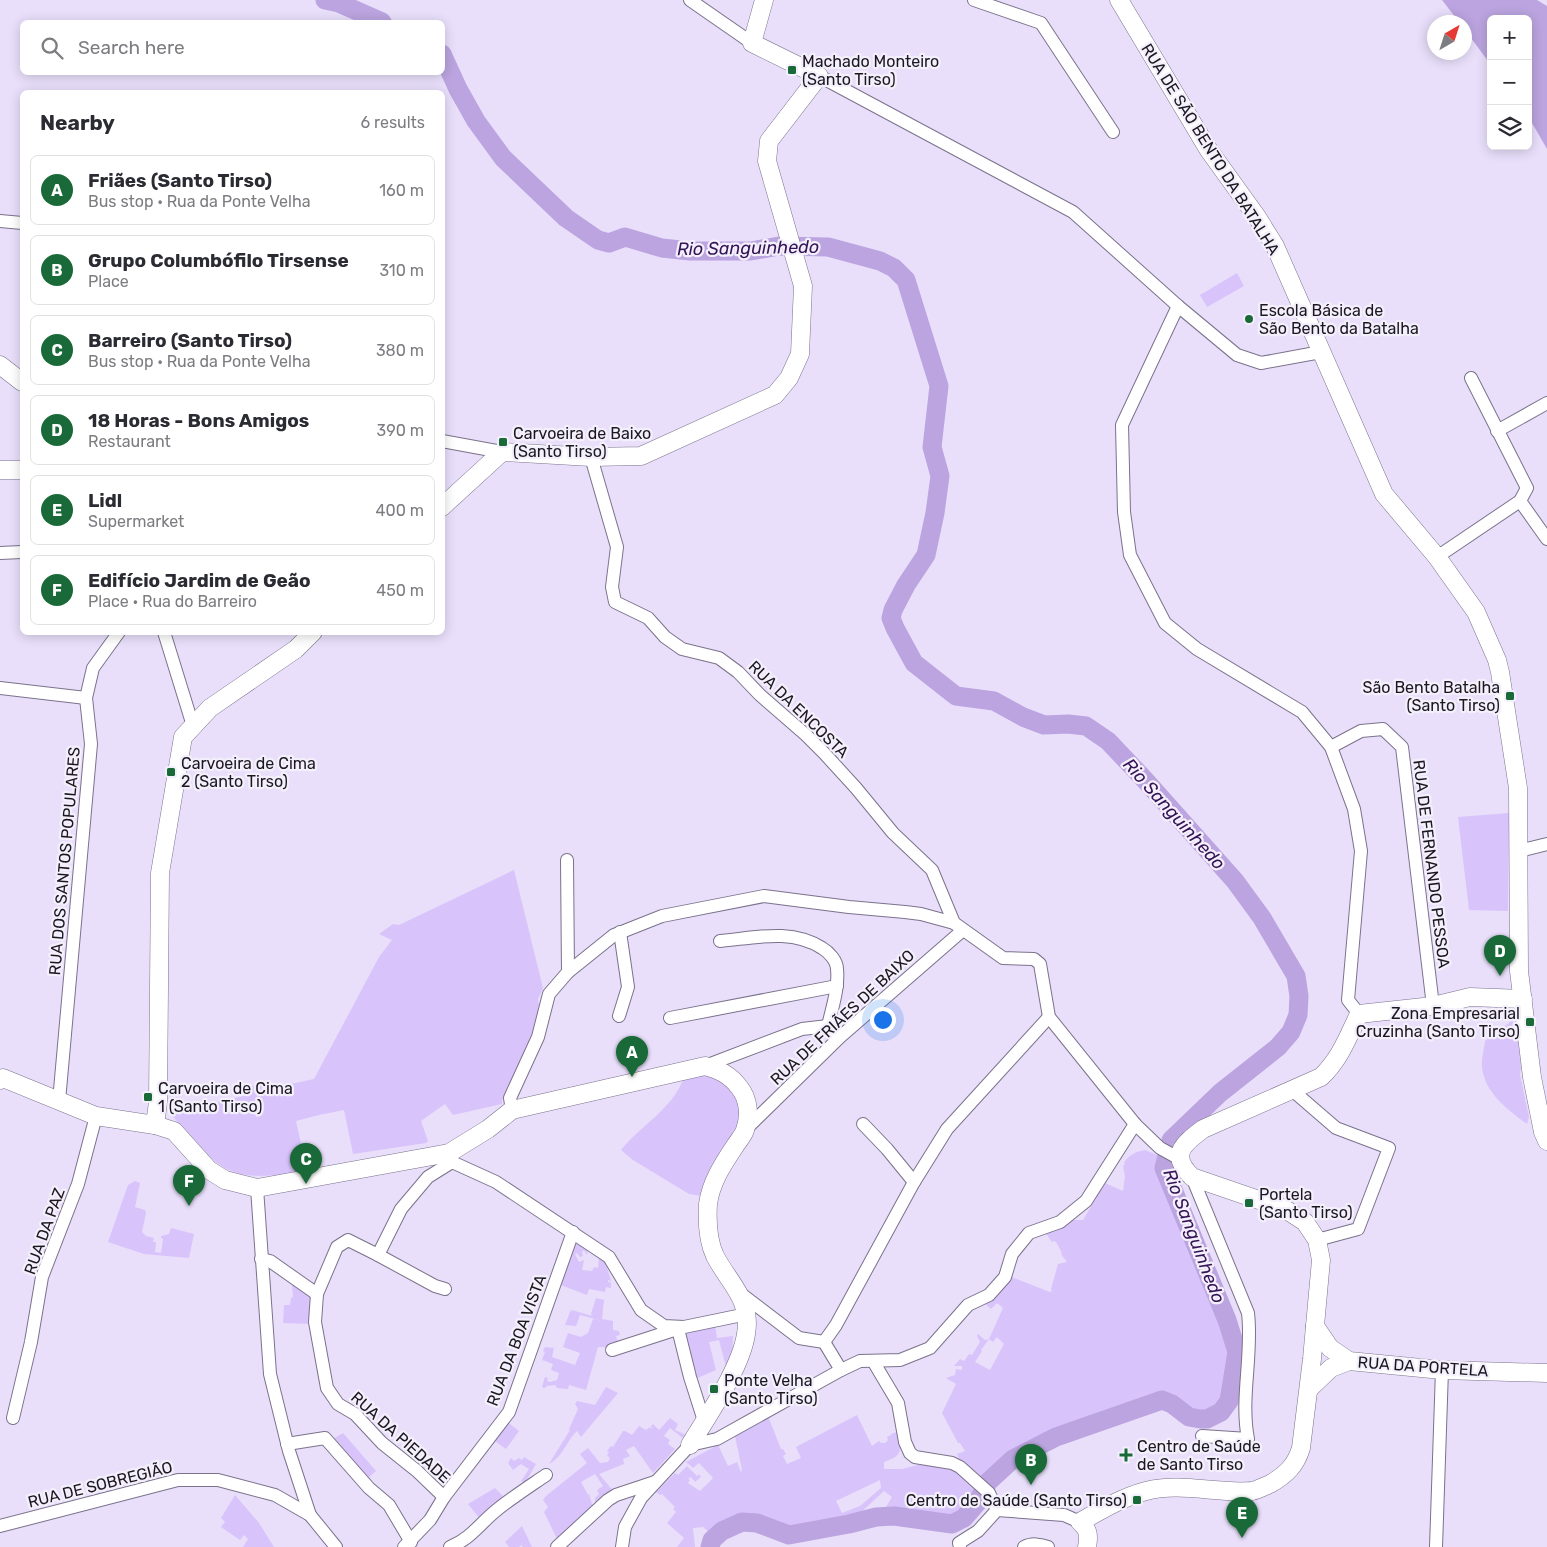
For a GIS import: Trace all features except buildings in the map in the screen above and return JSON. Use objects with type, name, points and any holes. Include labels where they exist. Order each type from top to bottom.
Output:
[{"type":"street","points":[[690,0],[752,43],[818,76],[1073,212],[1178,306],[1237,355],[1261,363],[1321,352]]},
{"type":"street","points":[[752,43],[764,0]]},
{"type":"street","points":[[974,0],[1041,23],[1113,132]]},
{"type":"street","name":"RUA DE SÃO BENTO DA BATALHA","points":[[1119,0],[1208,149],[1257,217],[1275,246],[1384,494],[1437,557],[1476,612],[1493,648],[1500,672],[1518,788],[1519,971],[1532,1077],[1543,1132],[1547,1141]]},
{"type":"street","points":[[445,442],[502,452],[591,457],[641,456],[775,395],[789,378],[800,354],[804,286],[767,161],[770,141],[818,76]]},
{"type":"street","points":[[0,221],[20,224]]},
{"type":"street","points":[[1178,306],[1122,425],[1124,512],[1130,555],[1166,623],[1197,649],[1302,712],[1331,747],[1354,810],[1362,851],[1348,1000],[1359,1014]]},
{"type":"street","points":[[0,365],[20,380]]},
{"type":"street","points":[[1437,557],[1520,501],[1527,488],[1471,378]]},
{"type":"street","points":[[1497,431],[1547,403]]},
{"type":"street","points":[[445,504],[502,452]]},
{"type":"street","name":"RUA DA ENCOSTA","points":[[591,457],[617,548],[612,587],[615,602],[648,618],[665,637],[682,649],[719,658],[738,672],[760,695],[806,735],[856,788],[893,833],[932,870],[958,926]]},
{"type":"street","points":[[0,470],[20,470]]},
{"type":"street","points":[[1520,501],[1547,539]]},
{"type":"street","points":[[0,553],[20,552]]},
{"type":"street","name":"RUA DOS SANTOS POPULARES","points":[[59,1101],[91,744],[86,698],[93,668],[117,635]]},
{"type":"street","points":[[165,635],[193,726]]},
{"type":"street","points":[[155,1125],[158,1102],[160,874],[184,737],[210,708],[296,648],[310,635]]},
{"type":"street","points":[[0,688],[86,698]]},
{"type":"street","name":"RUA DE FERNANDO PESSOA","points":[[1331,747],[1361,731],[1382,729],[1402,747],[1433,1006]]},
{"type":"street","points":[[1519,851],[1547,844]]},
{"type":"street","points":[[567,860],[568,972]]},
{"type":"street","points":[[512,1110],[510,1098],[538,1038],[549,994],[568,972],[614,935],[662,916],[764,896],[913,913],[958,926],[1003,958],[1034,960],[1040,964],[1050,1017],[1135,1124],[1160,1148],[1177,1157],[1183,1168],[1192,1177],[1248,1313],[1250,1330],[1244,1421],[1248,1439],[1202,1436]]},
{"type":"street","name":"RUA DE FRIÃES DE BAIXO","points":[[745,1130],[958,926]]},
{"type":"street","points":[[620,932],[628,987],[620,1016]]},
{"type":"street","points":[[720,941],[778,935],[792,936],[811,940],[828,952],[837,966],[837,986],[828,1026]]},
{"type":"street","points":[[670,1018],[837,986]]},
{"type":"street","points":[[1359,1014],[1433,1006],[1470,996],[1523,999]]},
{"type":"street","points":[[1177,1157],[1182,1147],[1203,1129],[1321,1077],[1332,1067],[1339,1056],[1359,1014]]},
{"type":"street","points":[[824,1342],[836,1325],[914,1182],[947,1129],[1050,1017]]},
{"type":"street","points":[[445,1289],[435,1286],[378,1255],[401,1210],[428,1177],[512,1110],[705,1066],[802,1029],[828,1026],[840,1037]]},
{"type":"street","points":[[622,1547],[625,1527],[633,1510],[641,1498],[690,1445],[742,1351],[747,1332],[747,1314],[740,1293],[714,1255],[709,1233],[708,1210],[710,1192],[716,1177],[745,1130],[749,1110],[744,1093],[734,1081],[720,1070],[705,1066]]},
{"type":"street","points":[[1,1078],[96,1116],[155,1125],[174,1132],[209,1170],[225,1180],[257,1188],[451,1158],[496,1182],[608,1257],[641,1310],[664,1326],[681,1328]]},
{"type":"street","points":[[1292,1090],[1336,1128],[1389,1148],[1358,1229],[1317,1240]]},
{"type":"street","name":"RUA DA PAZ","points":[[14,1418],[31,1342],[42,1277],[78,1184],[96,1116]]},
{"type":"street","points":[[863,1124],[887,1149],[914,1182]]},
{"type":"street","points":[[690,1445],[717,1439],[860,1361],[900,1360],[930,1348],[968,1305],[989,1295],[1005,1277],[1012,1254],[1029,1233],[1060,1222],[1086,1201],[1135,1124]]},
{"type":"street","points":[[1080,1522],[1122,1500],[1146,1491],[1170,1487],[1254,1490],[1282,1477],[1290,1470],[1300,1454],[1304,1436],[1321,1260],[1317,1240],[1305,1222],[1290,1212],[1192,1177]]},
{"type":"street","points":[[257,1188],[270,1374],[287,1444],[310,1515]]},
{"type":"street","name":"RUA DA BOA VISTA","points":[[408,1544],[430,1520],[444,1497],[509,1412],[573,1232]]},
{"type":"street","name":"RUA DA PIEDADE","points":[[378,1255],[348,1240],[338,1247],[317,1294],[315,1322],[327,1388],[338,1404],[355,1414],[382,1442],[417,1471],[444,1497]]},
{"type":"street","points":[[261,1259],[270,1261],[317,1294]]},
{"type":"street","points":[[740,1293],[799,1338],[824,1342],[841,1370]]},
{"type":"street","points":[[612,1350],[681,1328],[747,1314]]},
{"type":"street","name":"RUA DA PORTELA","points":[[1315,1326],[1330,1348],[1349,1361],[1442,1370],[1547,1373]]},
{"type":"street","points":[[681,1328],[690,1377],[704,1421]]},
{"type":"street","points":[[1309,1389],[1331,1368],[1349,1361]]},
{"type":"street","points":[[873,1362],[898,1403],[905,1442],[910,1452],[915,1456],[952,1463],[960,1467],[985,1490],[997,1510]]},
{"type":"street","points":[[1436,1547],[1442,1370]]},
{"type":"street","points":[[287,1444],[325,1438],[369,1488],[389,1505],[408,1544]]},
{"type":"street","points":[[450,1547],[458,1544],[475,1532],[498,1509],[546,1475]]},
{"type":"street","name":"RUA DE SOBREGIÃO","points":[[0,1526],[178,1480],[218,1480],[275,1495],[310,1515],[336,1547]]},
{"type":"street","points":[[557,1547],[608,1500],[616,1495],[657,1481]]},
{"type":"street","points":[[997,1510],[1064,1515],[1080,1522],[1086,1527],[1089,1536],[1087,1547]]},
{"type":"street","points":[[960,1547],[959,1543],[978,1531],[997,1510]]},
{"type":"street","points":[[1024,1547],[1028,1545],[1048,1547]]},
{"type":"shaded area","points":[[1442,0],[1537,0],[1547,6],[1547,149],[1532,123],[1532,15],[1487,15],[1487,60],[1472,39],[1472,15],[1454,15]]},
{"type":"shaded area","points":[[1237,273],[1244,286],[1207,307],[1200,295]]},
{"type":"shaded area","points":[[1509,813],[1508,911],[1469,910],[1458,817]]},
{"type":"shaded area","points":[[514,870],[543,988],[538,999],[539,1006],[533,1033],[502,1100],[502,1104],[453,1115],[445,1104],[421,1121],[428,1141],[426,1143],[353,1154],[344,1110],[296,1121],[307,1170],[261,1176],[238,1173],[217,1163],[172,1115],[247,1095],[249,1087],[263,1083],[272,1088],[314,1079],[379,957],[392,940],[379,934],[393,924],[399,925]]},
{"type":"shaded area","points":[[1512,1014],[1517,1032],[1521,1066],[1520,1075],[1529,1117],[1527,1124],[1498,1100],[1484,1077],[1482,1068],[1485,1041],[1509,1023]]},
{"type":"shaded area","points":[[705,1073],[722,1081],[732,1089],[741,1119],[712,1165],[701,1196],[689,1194],[633,1160],[621,1150],[665,1108],[684,1077]]},
{"type":"shaded area","points":[[1145,1150],[1164,1158],[1163,1171],[1223,1320],[1234,1353],[1228,1396],[1222,1408],[1201,1417],[1191,1415],[1162,1397],[1092,1421],[1040,1442],[1017,1455],[998,1469],[984,1484],[961,1463],[957,1454],[965,1451],[960,1443],[958,1443],[942,1413],[956,1384],[946,1378],[955,1375],[956,1369],[962,1370],[962,1366],[954,1366],[960,1359],[964,1361],[969,1354],[972,1355],[980,1342],[978,1334],[985,1340],[989,1339],[1003,1308],[997,1303],[991,1309],[983,1302],[1003,1289],[1009,1276],[1050,1292],[1052,1291],[1058,1264],[1067,1262],[1056,1242],[1052,1242],[1044,1231],[1072,1220],[1083,1220],[1105,1183],[1123,1191],[1124,1163],[1130,1155]],"holes":[[[997,1337],[1004,1344],[990,1370],[975,1362],[989,1339],[993,1342]]]},
{"type":"shaded area","points":[[135,1181],[140,1183],[135,1207],[145,1210],[146,1213],[142,1232],[146,1236],[154,1238],[153,1242],[156,1242],[155,1252],[161,1253],[163,1239],[161,1236],[169,1234],[171,1228],[194,1234],[189,1258],[144,1254],[108,1242],[128,1185]]},
{"type":"shaded area","points":[[578,1243],[588,1246],[587,1255],[584,1250],[582,1252],[583,1256],[580,1257],[577,1253],[575,1254],[579,1262],[584,1260],[582,1270],[592,1271],[594,1267],[598,1268],[599,1256],[605,1261],[611,1281],[608,1280],[608,1282],[611,1282],[611,1288],[606,1287],[605,1292],[589,1289],[587,1295],[558,1284],[574,1246]]},
{"type":"shaded area","points":[[295,1281],[312,1297],[312,1324],[283,1323],[284,1305],[290,1305],[291,1298],[293,1297],[292,1286]]},
{"type":"shaded area","points":[[596,1298],[604,1300],[602,1319],[613,1321],[613,1330],[619,1331],[620,1335],[616,1336],[617,1340],[620,1340],[624,1345],[609,1351],[605,1347],[598,1347],[586,1390],[569,1385],[568,1389],[557,1388],[555,1385],[542,1387],[545,1377],[550,1382],[557,1380],[559,1373],[551,1370],[553,1364],[542,1360],[545,1347],[554,1348],[552,1357],[575,1365],[580,1353],[563,1347],[568,1333],[581,1337],[588,1333],[593,1319],[602,1321],[580,1315],[576,1326],[565,1325],[572,1310],[592,1316]]},
{"type":"shaded area","points":[[715,1325],[717,1338],[733,1336],[732,1356],[726,1367],[719,1340],[709,1342],[716,1370],[693,1380],[684,1337],[688,1332]]},
{"type":"shaded area","points":[[606,1387],[618,1393],[581,1437],[577,1431],[562,1453],[549,1464],[570,1430],[578,1409],[575,1404],[577,1401],[595,1405]]},
{"type":"shaded area","points":[[857,1415],[872,1446],[879,1441],[885,1443],[888,1440],[887,1437],[897,1432],[900,1451],[895,1457],[884,1462],[884,1469],[902,1469],[922,1464],[953,1470],[981,1492],[976,1502],[963,1515],[951,1521],[895,1514],[878,1515],[850,1522],[788,1532],[767,1523],[738,1520],[725,1524],[711,1534],[703,1527],[693,1528],[695,1547],[677,1547],[684,1538],[667,1523],[676,1512],[673,1509],[675,1507],[662,1494],[660,1495],[656,1492],[675,1473],[678,1475],[687,1466],[697,1476],[699,1474],[701,1477],[695,1482],[691,1477],[688,1479],[690,1480],[688,1483],[700,1491],[713,1478],[699,1463],[693,1468],[686,1462],[718,1445],[728,1466],[737,1462],[741,1472],[735,1436],[768,1416],[781,1449],[786,1454],[783,1456],[787,1464],[801,1458],[796,1447]],"holes":[[[880,1480],[881,1488],[860,1506],[842,1513],[836,1501]],[[884,1491],[892,1497],[883,1512],[856,1517]]]},
{"type":"shaded area","points":[[670,1418],[678,1424],[675,1430],[686,1435],[684,1439],[670,1428],[664,1436],[670,1440],[668,1444],[675,1449],[653,1473],[634,1446],[626,1450],[630,1456],[623,1459],[624,1464],[599,1474],[615,1493],[600,1504],[595,1503],[595,1498],[599,1494],[597,1490],[603,1486],[595,1474],[581,1482],[589,1494],[592,1504],[596,1507],[558,1541],[544,1512],[548,1507],[543,1500],[587,1463],[580,1454],[588,1448],[600,1463],[608,1462],[610,1458],[607,1455],[609,1452],[607,1451],[611,1446],[613,1447],[623,1431],[632,1435],[639,1426],[646,1430],[650,1427],[653,1429],[651,1426],[653,1424],[659,1430]]},
{"type":"shaded area","points":[[506,1421],[519,1431],[506,1449],[492,1439]]},
{"type":"shaded area","points":[[343,1433],[376,1471],[369,1477],[372,1481],[369,1484],[331,1440]]},
{"type":"shaded area","points":[[524,1457],[536,1464],[525,1483],[521,1481],[529,1469],[521,1464],[513,1470],[508,1463],[511,1458],[514,1461],[519,1458],[522,1460]]},
{"type":"shaded area","points":[[495,1488],[503,1496],[501,1498],[503,1500],[481,1520],[468,1504]]},
{"type":"shaded area","points":[[235,1495],[259,1523],[274,1547],[243,1547],[248,1539],[244,1535],[240,1540],[221,1527],[225,1522],[221,1518]]},
{"type":"shaded area","points":[[522,1526],[532,1547],[523,1547],[521,1545],[519,1547],[509,1547],[505,1542]]},
{"type":"waterway","name":"Rio Sanguinhedo","points":[[325,0],[339,3],[377,20]]},
{"type":"waterway","name":"Rio Sanguinhedo","points":[[445,61],[476,121],[503,158],[566,218],[598,240],[609,243],[625,237],[662,248],[690,251],[751,251],[779,246],[828,247],[880,261],[894,268],[906,280],[939,386],[932,447],[940,476],[935,513],[926,555],[906,585],[891,618],[914,663],[956,696],[994,701],[1023,717],[1044,725],[1068,724],[1086,726],[1108,741],[1235,881],[1262,918],[1296,976],[1299,996],[1298,1015],[1291,1032],[1278,1047],[1220,1093],[1171,1140],[1164,1168],[1227,1320],[1237,1352],[1229,1401],[1221,1412],[1207,1419],[1189,1417],[1172,1404],[1162,1400],[1056,1437],[1013,1459],[988,1482],[977,1503],[964,1518],[952,1524],[894,1516],[876,1517],[789,1535],[757,1523],[742,1522],[722,1531],[712,1540],[710,1547]]},
{"type":"place","name":"Machado Monteiro (Santo Tirso)","points":[[792,70]]},
{"type":"place","name":"Escola Básica de São Bento da Batalha","points":[[1249,319]]},
{"type":"place","name":"Carvoeira de Baixo (Santo Tirso)","points":[[503,442]]},
{"type":"place","name":"São Bento Batalha (Santo Tirso)","points":[[1510,696]]},
{"type":"place","name":"Carvoeira de Cima 2 (Santo Tirso)","points":[[171,772]]},
{"type":"place","name":"18 Horas - Bons Amigos","points":[[1500,976]]},
{"type":"place","name":"Zona Empresarial Cruzinha (Santo Tirso)","points":[[1530,1022]]},
{"type":"place","name":"Friães (Santo Tirso)","points":[[632,1077]]},
{"type":"place","name":"Carvoeira de Cima 1 (Santo Tirso)","points":[[148,1097]]},
{"type":"place","name":"Barreiro (Santo Tirso)","points":[[306,1184]]},
{"type":"place","name":"Portela (Santo Tirso)","points":[[1249,1203]]},
{"type":"place","name":"Edifício Jardim de Geão","points":[[189,1206]]},
{"type":"place","name":"Ponte Velha (Santo Tirso)","points":[[714,1389]]},
{"type":"place","name":"Centro de Saúde de Santo Tirso","points":[[1126,1455]]},
{"type":"place","name":"Grupo Columbófilo Tirsense","points":[[1031,1485]]},
{"type":"place","name":"Centro de Saúde (Santo Tirso)","points":[[1137,1500]]},
{"type":"place","name":"Lidl","points":[[1242,1538]]}]
